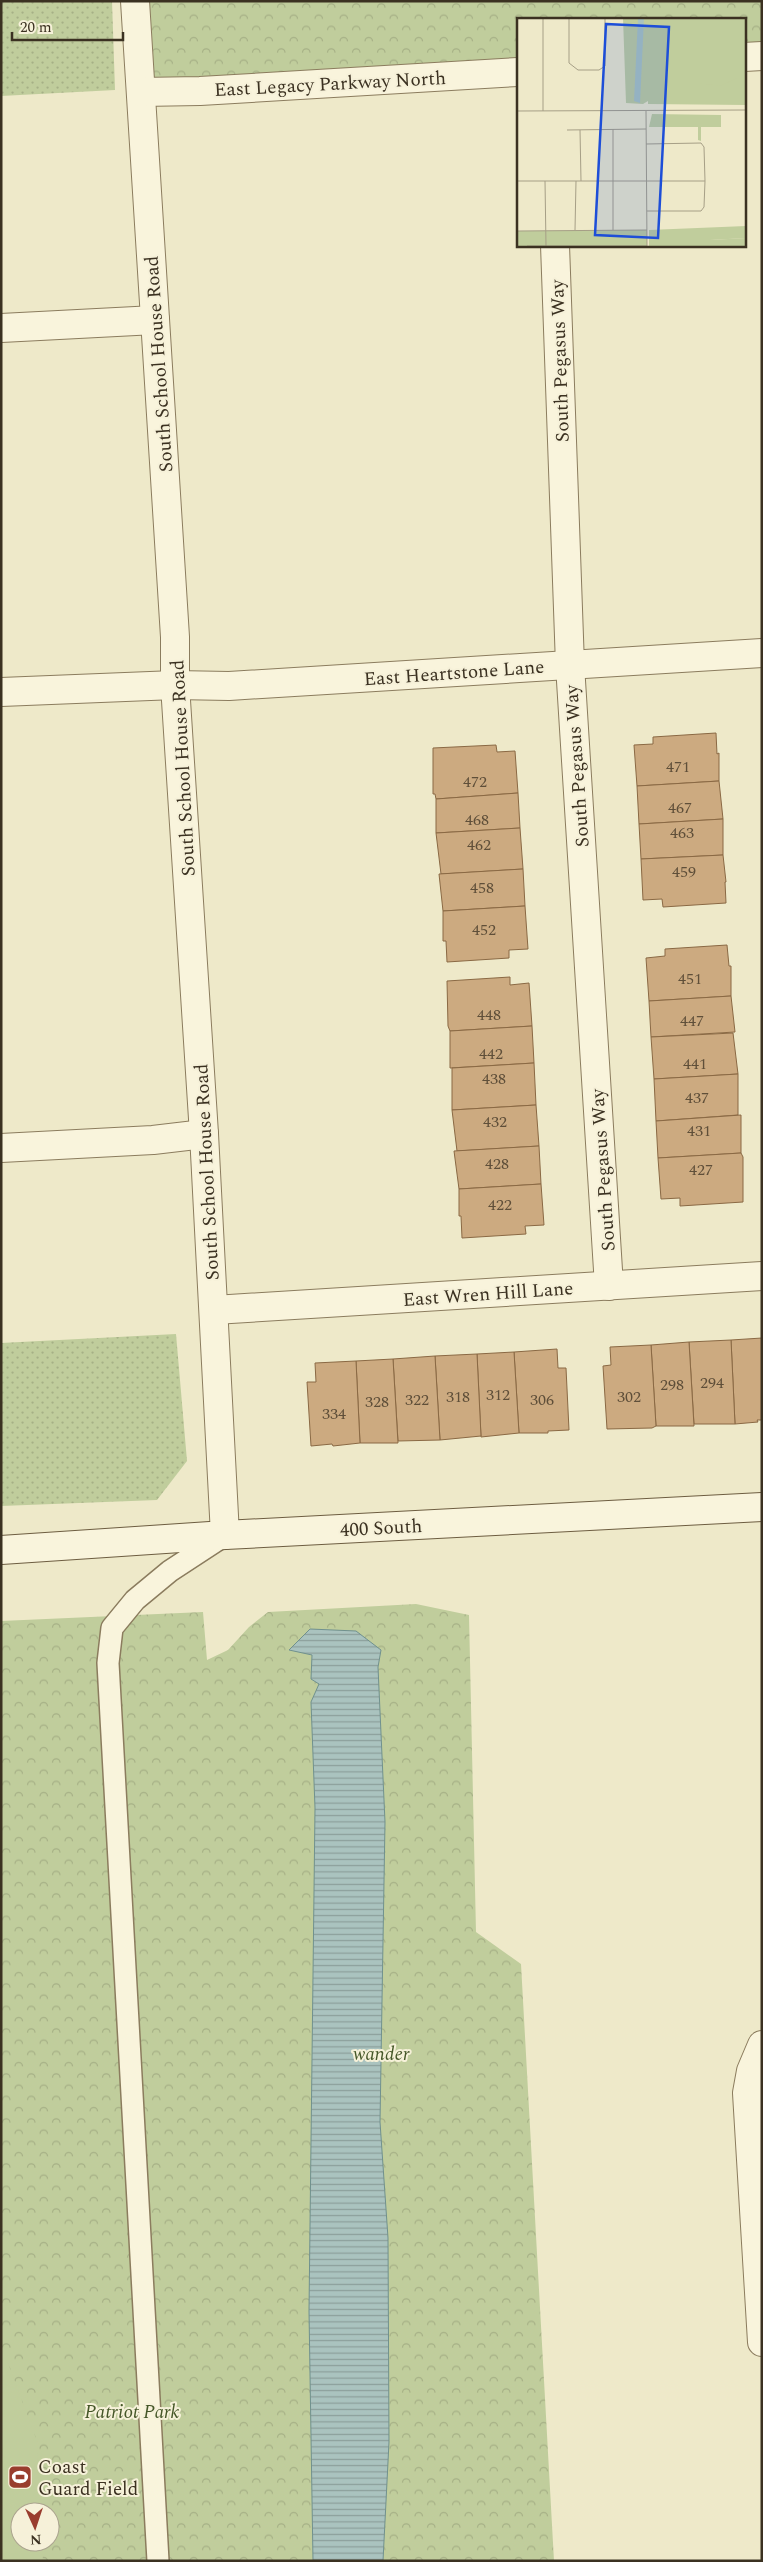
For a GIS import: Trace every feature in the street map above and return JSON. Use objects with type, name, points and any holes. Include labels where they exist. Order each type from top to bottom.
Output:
[{"type":"street","name":"South School House Road","points":[[135,1],[175,638],[176,685],[204,1134],[225,1535]]},
{"type":"street","points":[[746,57],[762,56]]},
{"type":"street","name":"East Legacy Parkway North","points":[[141,92],[200,91],[517,72]]},
{"type":"street","name":"South Pegasus Way","points":[[555,246],[570,665],[609,1286]]},
{"type":"street","points":[[1,328],[155,320]]},
{"type":"street","name":"East Heartstone Lane","points":[[1,692],[176,685],[229,686],[762,652]]},
{"type":"street","points":[[1,1148],[152,1140],[204,1134]]},
{"type":"street","name":"East Wren Hill Lane","points":[[214,1310],[762,1276]]},
{"type":"street","name":"400 South","points":[[1,1550],[225,1535],[762,1507]]},
{"type":"street","points":[[762,2046],[750,2071],[747,2092],[762,2342]]},
{"type":"lane","points":[[158,2561],[108,1663],[112,1628],[134,1600],[170,1570],[225,1535]]},
{"type":"green space","points":[[1,1],[112,1],[115,90],[1,96]]},
{"type":"green space","points":[[135,1],[762,1],[762,56],[746,57],[746,18],[517,18],[517,72],[141,92]]},
{"type":"green space","points":[[176,1334],[187,1461],[157,1500],[1,1506],[1,1343]]},
{"type":"green space","points":[[416,1604],[469,1615],[476,1932],[521,1964],[554,2561],[1,2561],[1,1621],[203,1612],[207,1660],[228,1650],[249,1627],[268,1612]]},
{"type":"green space","name":"Coast Guard Field","points":[[1,2344],[37,2441],[40,2502],[10,2502],[10,2552],[43,2552],[43,2561],[1,2561]]},
{"type":"water","points":[[310,1629],[356,1631],[381,1650],[378,1667],[385,1822],[380,2122],[388,2238],[389,2442],[383,2561],[313,2561],[309,2311],[315,1808],[311,1702],[319,1684],[311,1679],[312,1655],[289,1650]]},
{"type":"building","points":[[716,733],[717,754],[719,753],[719,781],[637,786],[634,745],[653,744],[653,737]]},
{"type":"building","points":[[496,745],[497,752],[515,751],[518,793],[436,799],[435,794],[433,794],[433,748]]},
{"type":"building","points":[[719,781],[723,819],[639,824],[637,786]]},
{"type":"building","points":[[518,793],[520,828],[436,833],[436,799]]},
{"type":"building","points":[[723,819],[723,855],[641,859],[639,824]]},
{"type":"building","points":[[520,828],[523,869],[441,874],[436,833]]},
{"type":"building","points":[[723,855],[726,903],[663,907],[662,899],[643,900],[641,859]]},
{"type":"building","points":[[523,869],[525,906],[443,911],[439,874]]},
{"type":"building","points":[[525,906],[528,949],[509,950],[509,958],[447,962],[446,941],[443,941],[443,911]]},
{"type":"building","points":[[727,945],[729,966],[731,966],[731,996],[649,1001],[646,958],[665,956],[665,949]]},
{"type":"building","points":[[510,977],[510,985],[529,983],[532,1026],[450,1031],[448,1026],[447,981]]},
{"type":"building","points":[[731,996],[735,1032],[651,1037],[649,1001]]},
{"type":"building","points":[[532,1026],[534,1063],[450,1068],[450,1031]]},
{"type":"building","points":[[733,1033],[738,1074],[654,1079],[651,1037]]},
{"type":"building","points":[[534,1063],[536,1105],[452,1110],[452,1068]]},
{"type":"building","points":[[738,1074],[738,1115],[656,1121],[654,1079]]},
{"type":"building","points":[[536,1105],[539,1146],[457,1151],[452,1110]]},
{"type":"building","points":[[741,1115],[741,1153],[658,1158],[656,1121]]},
{"type":"building","points":[[539,1146],[541,1184],[459,1189],[454,1151]]},
{"type":"building","points":[[741,1153],[743,1157],[743,1202],[680,1206],[680,1198],[661,1199],[658,1158]]},
{"type":"building","points":[[541,1184],[544,1225],[525,1226],[526,1234],[462,1238],[461,1216],[459,1216],[459,1189]]},
{"type":"building","points":[[762,1338],[762,1420],[735,1424],[731,1340]]},
{"type":"building","points":[[731,1340],[735,1424],[694,1424],[689,1342]]},
{"type":"building","points":[[689,1342],[694,1426],[656,1426],[651,1345]]},
{"type":"building","points":[[651,1345],[656,1426],[652,1428],[607,1429],[603,1366],[611,1365],[610,1347]]},
{"type":"building","points":[[557,1349],[558,1368],[566,1368],[569,1430],[548,1431],[548,1433],[519,1433],[514,1352]]},
{"type":"building","points":[[514,1352],[519,1433],[481,1437],[477,1354]]},
{"type":"building","points":[[477,1354],[481,1436],[440,1440],[435,1356]]},
{"type":"building","points":[[435,1356],[440,1440],[398,1441],[393,1359]]},
{"type":"building","points":[[393,1359],[398,1443],[360,1443],[356,1361]]},
{"type":"building","points":[[356,1361],[360,1443],[311,1446],[307,1382],[316,1382],[315,1363]]},
{"type":"place","name":"Coast Guard Field","points":[[20,2477]]},
{"type":"park label","name":"wander","points":[[381,2053]]},
{"type":"park label","name":"Patriot Park","points":[[132,2411]]}]
